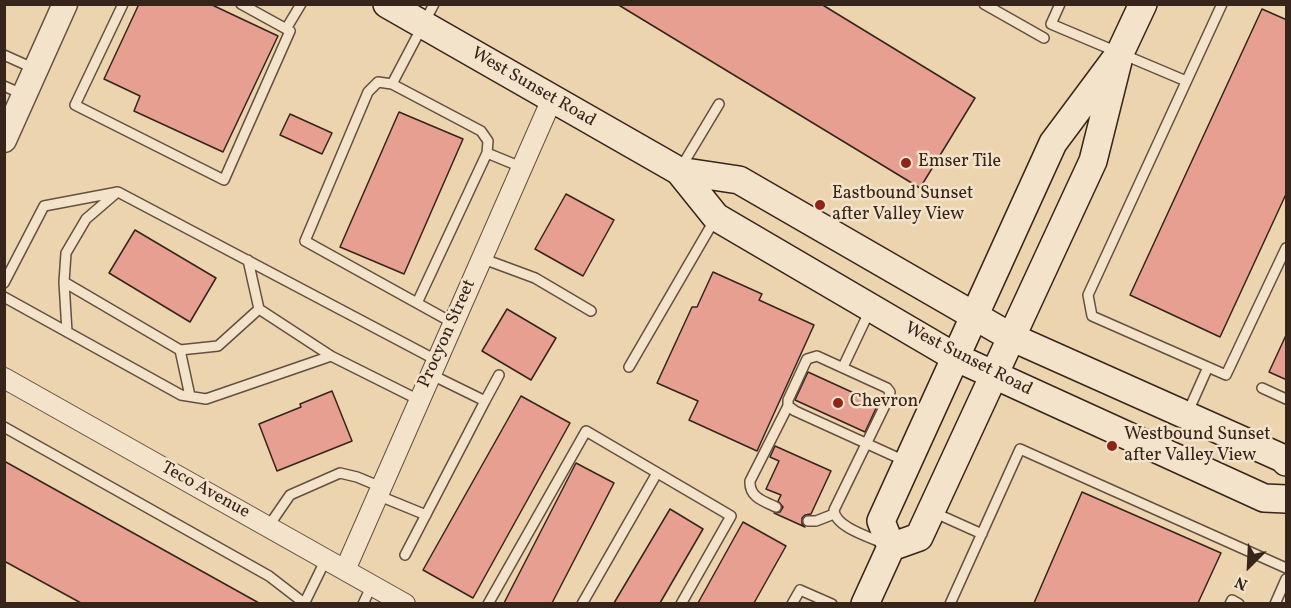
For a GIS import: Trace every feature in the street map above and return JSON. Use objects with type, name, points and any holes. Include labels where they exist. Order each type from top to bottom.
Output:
[{"type":"main road","name":"West Sunset Road","points":[[387,4],[429,15],[552,99],[679,171],[739,180],[1011,337],[1287,462]]},
{"type":"main road","points":[[891,547],[919,537],[1093,160],[1120,53],[1143,4]]},
{"type":"main road","points":[[866,603],[891,547],[881,521],[1053,143],[1120,53]]},
{"type":"main road","name":"West Sunset Road","points":[[679,171],[716,217],[955,357],[1264,498],[1287,499]]},
{"type":"street","points":[[4,141],[15,91],[36,70],[65,4]]},
{"type":"street","name":"Procyon Street","points":[[345,570],[552,99]]},
{"type":"street","name":"Teco Avenue","points":[[4,378],[405,603]]},
{"type":"lane","points":[[123,4],[75,105],[224,180],[290,31],[241,4]]},
{"type":"lane","points":[[286,29],[301,4]]},
{"type":"lane","points":[[984,4],[1044,38]]},
{"type":"lane","points":[[1060,4],[1051,24],[1186,81]]},
{"type":"lane","points":[[1222,4],[1088,294],[1092,316],[1226,375],[1287,248]]},
{"type":"lane","points":[[392,84],[429,15]]},
{"type":"lane","points":[[4,56],[36,70]]},
{"type":"lane","points":[[417,303],[487,153],[488,141],[481,131],[392,84],[378,82],[368,92],[305,242],[453,323]]},
{"type":"lane","points":[[679,171],[718,104]]},
{"type":"lane","points":[[487,153],[521,167]]},
{"type":"lane","points":[[67,332],[64,282],[66,253],[86,219],[118,192]]},
{"type":"lane","points":[[4,283],[44,206],[118,192],[280,277],[433,367],[484,401]]},
{"type":"lane","points":[[629,368],[716,217]]},
{"type":"lane","points":[[481,258],[535,279],[591,311]]},
{"type":"lane","points":[[248,260],[259,309],[331,356],[419,400]]},
{"type":"lane","points":[[64,282],[180,350],[218,346],[259,309]]},
{"type":"lane","points":[[4,297],[181,395],[206,399],[331,356]]},
{"type":"lane","points":[[843,367],[871,308]]},
{"type":"lane","points":[[180,350],[189,396]]},
{"type":"lane","points":[[776,507],[757,498],[750,487],[750,481],[788,406],[788,400],[807,359],[817,356],[887,388],[890,392],[834,514],[816,521],[808,520]]},
{"type":"lane","points":[[1186,416],[1208,367]]},
{"type":"lane","points":[[405,555],[498,375]]},
{"type":"lane","points":[[1262,388],[1287,399]]},
{"type":"lane","points":[[788,406],[908,462]]},
{"type":"lane","points":[[4,427],[269,576],[304,603],[326,559]]},
{"type":"lane","points":[[488,603],[586,431],[731,516],[681,603]]},
{"type":"lane","points":[[950,603],[1020,449],[1287,568]]},
{"type":"lane","points":[[582,603],[657,472]]},
{"type":"lane","points":[[268,527],[290,495],[340,473],[357,477],[426,515]]},
{"type":"lane","points":[[931,511],[982,534]]},
{"type":"lane","points":[[834,514],[839,522],[891,547]]},
{"type":"lane","points":[[1275,603],[1287,579]]},
{"type":"lane","points":[[363,603],[372,585]]},
{"type":"lane","points":[[792,603],[800,590],[832,603]]},
{"type":"lane","points":[[1230,603],[1232,600],[1239,603]]},
{"type":"building","points":[[139,4],[210,4],[278,36],[223,152],[134,111],[140,96],[104,79]]},
{"type":"building","points":[[617,4],[821,4],[975,98],[920,188]]},
{"type":"building","points":[[1262,9],[1287,20],[1287,192],[1220,337],[1130,295]]},
{"type":"building","points":[[399,112],[463,139],[404,274],[340,247]]},
{"type":"building","points":[[290,114],[332,133],[322,154],[280,135]]},
{"type":"building","points":[[566,194],[614,220],[583,276],[535,249]]},
{"type":"building","points":[[135,230],[216,278],[190,322],[109,273]]},
{"type":"building","points":[[713,272],[762,294],[759,300],[814,325],[757,451],[689,420],[698,401],[657,383],[692,307],[697,307]]},
{"type":"building","points":[[507,309],[556,338],[531,380],[482,351]]},
{"type":"building","points":[[1287,333],[1287,380],[1269,372]]},
{"type":"building","name":"Chevron","points":[[808,372],[878,404],[865,432],[795,400]]},
{"type":"building","points":[[332,391],[352,441],[277,471],[259,424],[301,407],[300,404]]},
{"type":"building","points":[[521,396],[570,423],[473,598],[423,570]]},
{"type":"building","points":[[775,446],[831,471],[811,514],[802,518],[802,524],[805,527],[774,513],[780,512],[783,507],[778,501],[781,495],[766,489],[779,461],[770,457]]},
{"type":"building","points":[[4,461],[259,603],[81,603],[4,561]]},
{"type":"building","points":[[576,463],[614,483],[552,603],[504,603]]},
{"type":"building","points":[[1082,492],[1221,553],[1198,603],[1034,603]]},
{"type":"building","points":[[670,509],[703,529],[660,603],[614,603]]},
{"type":"building","points":[[743,522],[786,546],[754,603],[698,603]]},
{"type":"place","name":"Emser Tile","points":[[906,163]]},
{"type":"place","name":"Eastbound Sunset after Valley View","points":[[820,205]]},
{"type":"place","name":"Chevron","points":[[838,403]]},
{"type":"place","name":"Westbound Sunset after Valley View","points":[[1112,446]]}]
